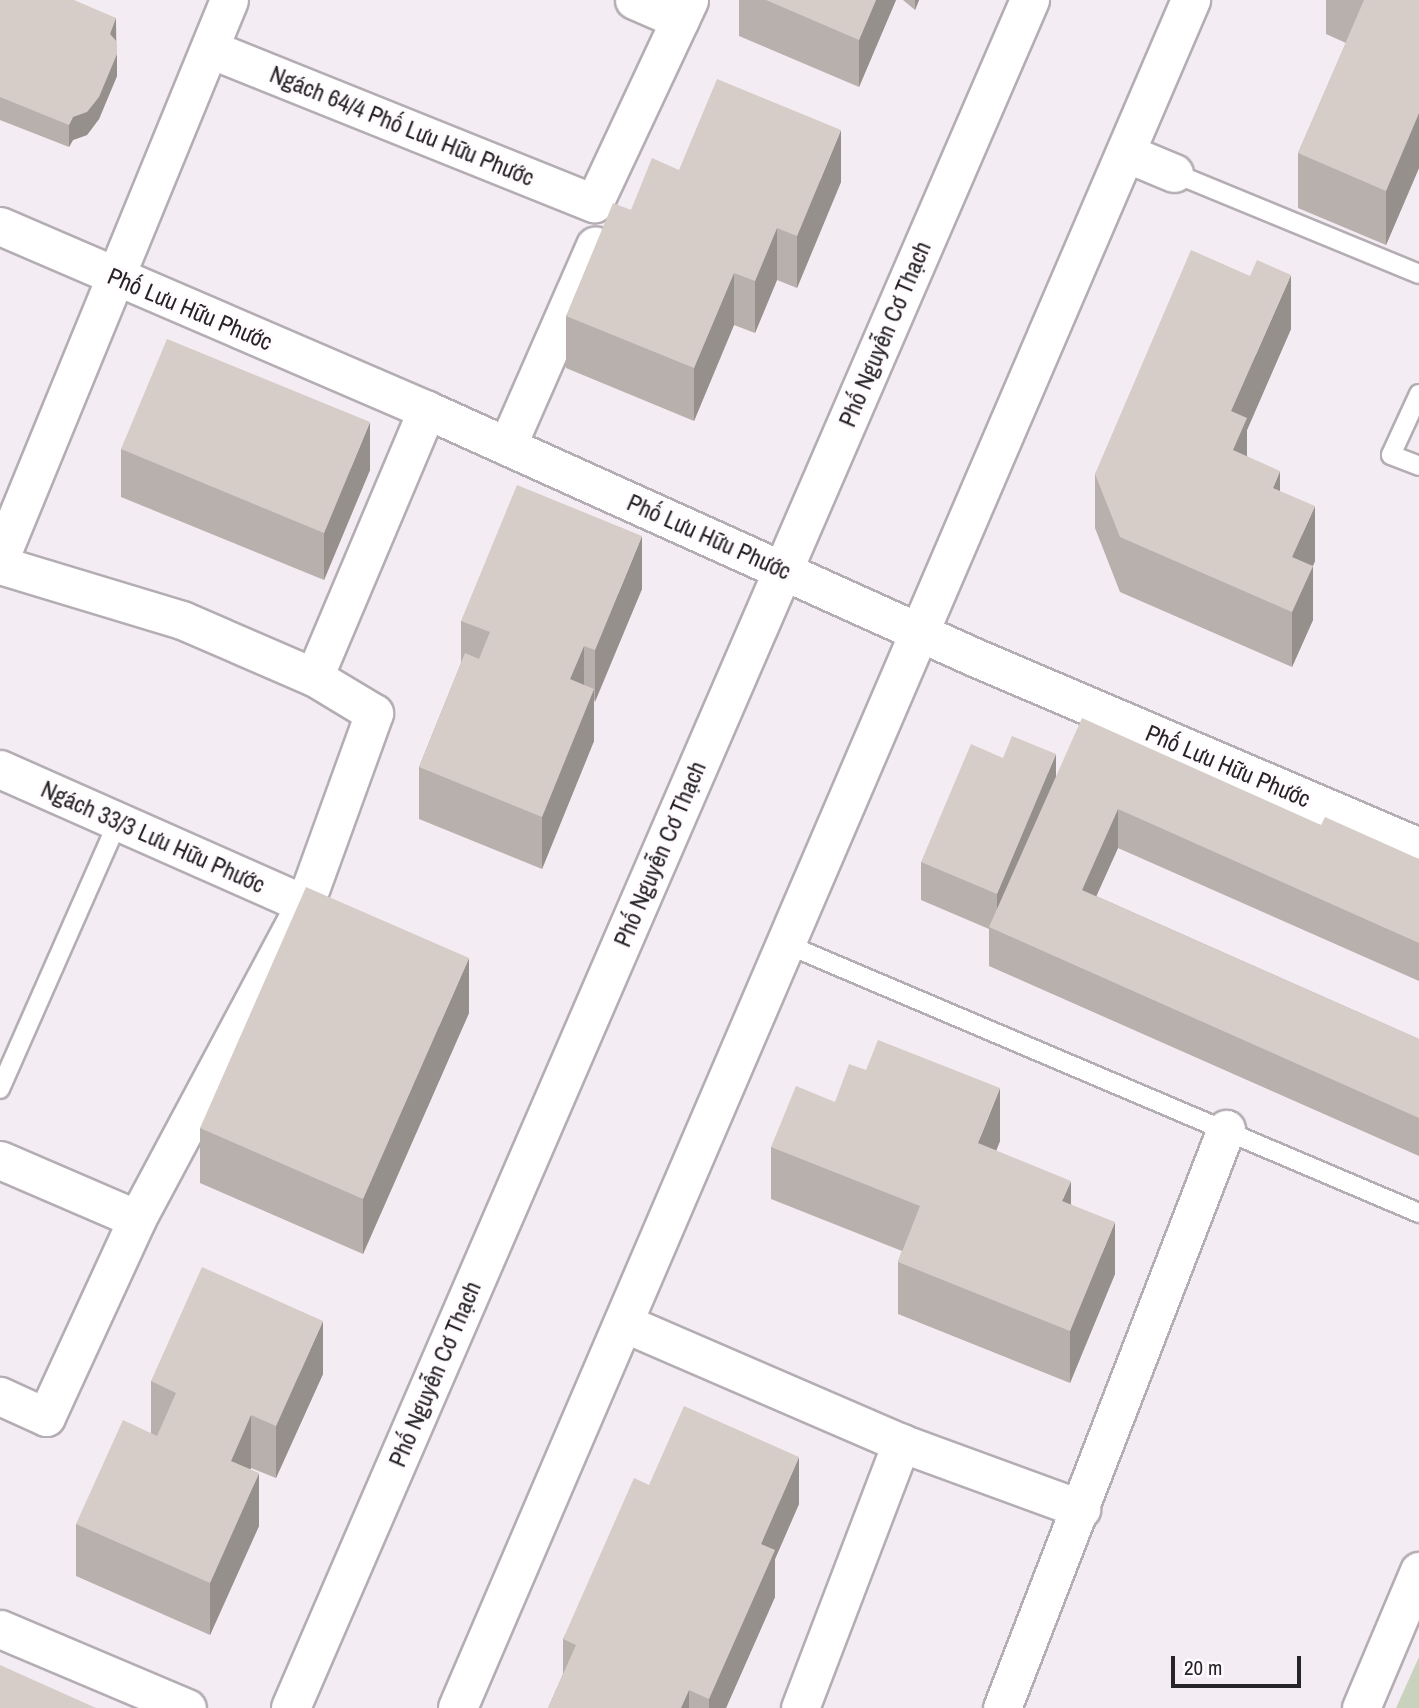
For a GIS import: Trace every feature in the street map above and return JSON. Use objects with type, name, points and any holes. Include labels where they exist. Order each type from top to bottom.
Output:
[{"type":"street","points":[[0,1396],[46,1417],[137,1219],[305,904],[374,713],[314,677],[2,547],[229,0]]},
{"type":"street","points":[[634,0],[685,10]]},
{"type":"street","name":"Phố Nguyễn Cơ Thạch","points":[[291,1708],[1030,0]]},
{"type":"street","points":[[458,1708],[1191,0]]},
{"type":"street","name":"Ngách 64/4 Phố Lưu Hữu Phước","points":[[210,49],[594,203],[685,10]]},
{"type":"street","points":[[1126,153],[1174,173]]},
{"type":"street","name":"Phố Lưu Hữu Phước","points":[[0,226],[427,410],[920,632],[1419,847]]},
{"type":"street","points":[[507,446],[594,246]]},
{"type":"street","points":[[314,677],[427,410]]},
{"type":"street","name":"Ngách 33/3 Lưu Hữu Phước","points":[[0,769],[305,904]]},
{"type":"street","points":[[1002,1708],[1081,1510],[1226,1129]]},
{"type":"street","points":[[0,1160],[137,1219]]},
{"type":"street","points":[[624,1323],[901,1443],[1081,1510]]},
{"type":"street","points":[[800,1708],[901,1443]]},
{"type":"street","points":[[1361,1708],[1419,1571]]},
{"type":"street","points":[[0,1629],[187,1708]]},
{"type":"lane","points":[[1174,173],[1419,274]]},
{"type":"lane","points":[[1419,394],[1391,455],[1419,466]]},
{"type":"lane","points":[[0,1090],[118,822]]},
{"type":"lane","points":[[786,944],[1419,1213]]},
{"type":"green space","points":[[1419,1657],[1419,1708],[1396,1708]]},
{"type":"building","points":[[0,0],[74,0],[116,18],[110,34],[116,41],[117,54],[99,97],[87,112],[73,117],[69,125],[0,97]]},
{"type":"building","points":[[766,0],[876,0],[859,40]]},
{"type":"building","points":[[1364,0],[1419,0],[1419,113],[1386,191],[1298,153]]},
{"type":"building","points":[[717,79],[841,130],[797,236],[777,228],[755,281],[734,273],[694,368],[566,316],[613,203],[631,210],[652,158],[679,170]]},
{"type":"building","points":[[1191,250],[1250,276],[1257,260],[1291,275],[1231,411],[1247,418],[1233,450],[1280,471],[1273,488],[1315,506],[1292,557],[1313,566],[1292,612],[1120,537],[1095,474]]},
{"type":"building","points":[[167,339],[370,422],[324,533],[121,449]]},
{"type":"building","points":[[517,485],[642,536],[595,650],[584,646],[570,679],[594,689],[542,817],[419,767],[465,653],[479,659],[490,632],[461,621]]},
{"type":"building","points":[[1082,718],[1321,825],[1325,817],[1419,859],[1419,943],[1118,809],[1082,890],[1419,1039],[1419,1118],[989,927]]},
{"type":"building","points":[[1012,736],[1056,754],[997,894],[921,862],[971,744],[1003,758]]},
{"type":"building","points":[[306,887],[469,958],[363,1199],[200,1128]]},
{"type":"building","points":[[878,1040],[1000,1088],[978,1143],[1071,1181],[1062,1201],[1115,1222],[1070,1331],[898,1262],[920,1206],[771,1147],[796,1086],[835,1102],[849,1064],[866,1070]]},
{"type":"building","points":[[202,1267],[323,1321],[276,1426],[251,1415],[231,1461],[259,1473],[210,1583],[76,1524],[123,1420],[157,1436],[176,1393],[151,1381]]},
{"type":"building","points":[[684,1406],[799,1457],[761,1544],[775,1550],[709,1699],[689,1690],[681,1708],[548,1708],[576,1645],[563,1639],[634,1478],[649,1485]]},
{"type":"building","points":[[0,1665],[96,1708],[0,1708]]}]
